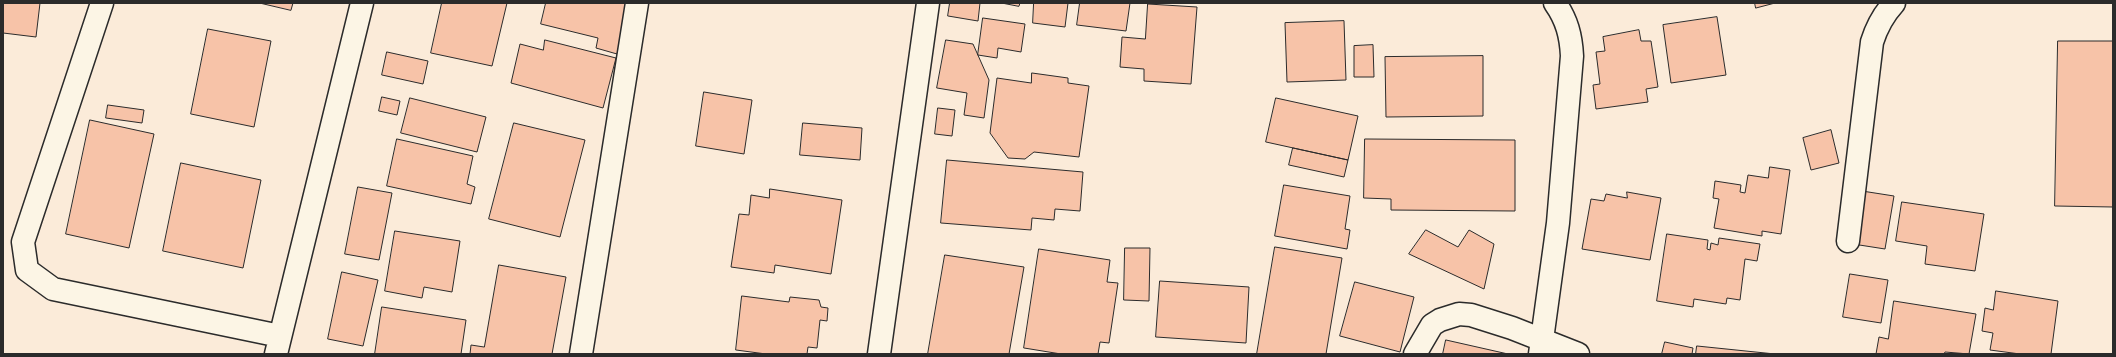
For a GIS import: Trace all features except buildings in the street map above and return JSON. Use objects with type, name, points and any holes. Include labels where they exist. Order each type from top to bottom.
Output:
[{"type":"street","points":[[102,3],[23,242],[27,270],[53,288],[278,345],[362,3]]},
{"type":"street","points":[[581,354],[637,3]]},
{"type":"street","points":[[879,354],[928,3]]},
{"type":"street","points":[[1541,346],[1558,223],[1572,56],[1571,38],[1566,20],[1555,3]]},
{"type":"street","points":[[1848,241],[1872,42],[1876,27],[1884,13],[1894,3]]},
{"type":"street","points":[[1415,354],[1432,326],[1449,316],[1459,314],[1471,315],[1541,346],[1578,354]]}]
